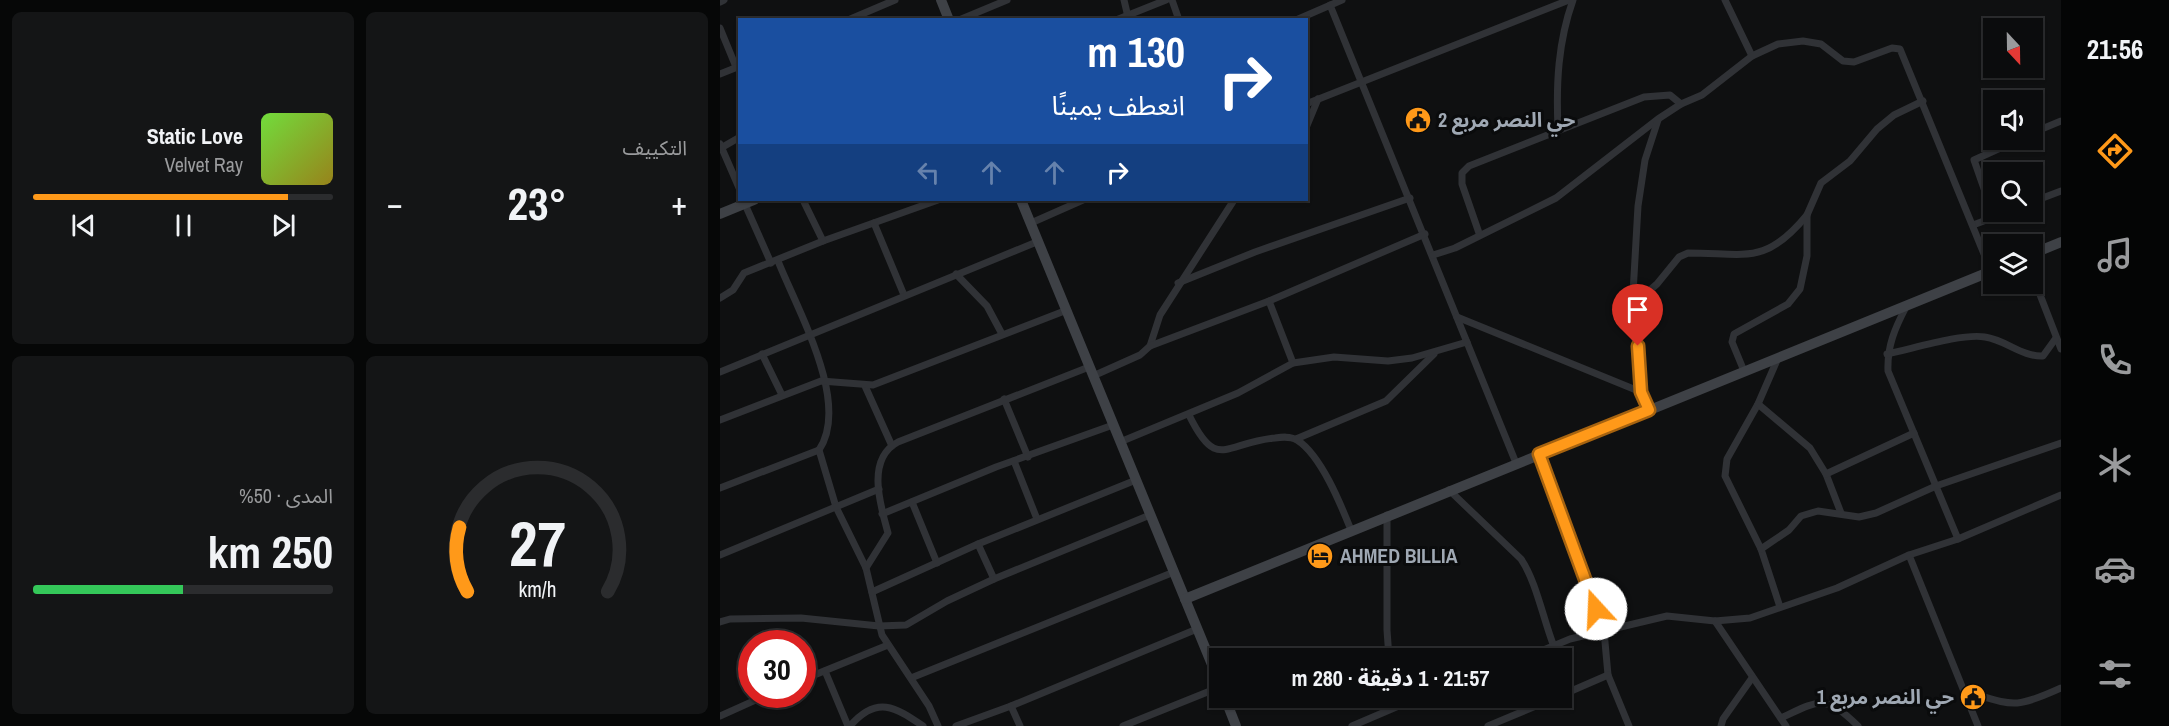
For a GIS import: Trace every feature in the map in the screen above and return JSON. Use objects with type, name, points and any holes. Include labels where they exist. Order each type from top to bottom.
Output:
[{"type":"street","points":[[720,2],[724,0]]},
{"type":"street","points":[[853,18],[895,0]]},
{"type":"street","points":[[941,0],[948,18]]},
{"type":"street","points":[[963,18],[1007,0]]},
{"type":"street","points":[[1124,0],[1128,17],[1166,0]]},
{"type":"street","points":[[1172,0],[1178,18]]},
{"type":"street","points":[[1301,18],[1342,0]]},
{"type":"street","points":[[1308,103],[1571,0]]},
{"type":"street","points":[[1558,128],[1559,60],[1563,28],[1571,0]]},
{"type":"street","points":[[1725,0],[1752,56]]},
{"type":"street","points":[[1330,5],[1359,82],[1425,234],[1516,463]]},
{"type":"street","points":[[720,28],[738,66],[720,74]]},
{"type":"street","points":[[1433,255],[1455,248],[1479,233],[1556,198],[1658,119],[1719,84],[1752,56],[1778,44],[1803,40],[1821,44],[1843,61],[1854,62],[1896,47],[1900,50],[1983,249]]},
{"type":"street","points":[[1479,233],[1462,184],[1462,173],[1469,166],[1558,128],[1657,94],[1670,95],[1681,104]]},
{"type":"street","points":[[1308,123],[1318,99]]},
{"type":"street","points":[[1635,304],[1657,284],[1679,257],[1688,253],[1754,255],[1777,245],[1807,215],[1821,183],[1850,161],[1877,129],[1894,115],[1923,101]]},
{"type":"street","points":[[1649,410],[1641,392],[1632,311],[1635,304],[1638,206],[1645,160],[1658,119]]},
{"type":"street","points":[[2043,129],[2059,124]]},
{"type":"street","points":[[738,138],[721,146],[738,185]]},
{"type":"street","points":[[1983,186],[1974,160],[1996,150]]},
{"type":"street","points":[[2043,198],[2061,191]]},
{"type":"street","points":[[1178,283],[1255,252],[1410,198]]},
{"type":"street","points":[[720,214],[747,201],[827,380],[828,434],[819,450],[720,488]]},
{"type":"street","points":[[803,201],[823,242]]},
{"type":"street","points":[[720,298],[733,290],[744,273],[935,201]]},
{"type":"street","points":[[1021,201],[1209,659]]},
{"type":"street","points":[[1031,223],[1081,201]]},
{"type":"street","points":[[866,568],[887,534],[879,489],[879,464],[884,452],[892,446],[1004,399],[1146,351],[1150,346],[1160,315],[1178,283],[1233,201]]},
{"type":"street","points":[[1744,371],[1732,342],[1734,334],[1788,304],[1800,289],[1807,256],[1807,215]]},
{"type":"street","points":[[1973,225],[1983,221]]},
{"type":"street","points":[[874,223],[904,295]]},
{"type":"street","points":[[1150,346],[1269,301],[1425,234]]},
{"type":"street","points":[[720,372],[904,295],[1039,242]]},
{"type":"street","points":[[2043,249],[2061,242]]},
{"type":"street","points":[[956,274],[987,306],[1002,334]]},
{"type":"street","points":[[1185,599],[1983,274]]},
{"type":"street","points":[[2040,294],[2061,349]]},
{"type":"street","points":[[1269,301],[1293,363]]},
{"type":"street","points":[[1906,307],[1893,332],[1887,354],[1888,371],[1958,539]]},
{"type":"street","points":[[720,420],[827,380],[865,386],[1067,310]]},
{"type":"street","points":[[1457,316],[1641,392]]},
{"type":"street","points":[[1887,354],[1968,337],[1985,337],[2033,357],[2043,356],[2056,338]]},
{"type":"street","points":[[1120,442],[1238,393],[1293,363],[1334,357],[1388,361],[1435,353],[1467,342]]},
{"type":"street","points":[[1296,439],[1386,401],[1435,353]]},
{"type":"street","points":[[762,354],[782,395]]},
{"type":"street","points":[[1778,357],[1758,404],[1727,459],[1725,476],[1761,549],[1780,607]]},
{"type":"street","points":[[865,386],[892,446]]},
{"type":"street","points":[[1004,399],[1028,457]]},
{"type":"street","points":[[1758,404],[1810,448],[1826,474],[1841,513]]},
{"type":"street","points":[[1189,415],[1201,439],[1212,449],[1224,450],[1252,440],[1286,437],[1296,439],[1306,447],[1329,484],[1352,530]]},
{"type":"street","points":[[882,514],[1014,461],[1113,425]]},
{"type":"street","points":[[1826,474],[1914,433]]},
{"type":"street","points":[[1761,549],[1789,530],[1801,516],[1818,511],[1859,517],[1876,513],[1936,486],[2061,443]]},
{"type":"street","points":[[819,450],[837,507],[866,568],[879,626],[888,645],[911,678],[939,726]]},
{"type":"street","points":[[1539,454],[1604,631],[1608,675],[1629,726]]},
{"type":"street","points":[[1014,461],[1037,519]]},
{"type":"street","points":[[872,592],[978,544],[1136,480]]},
{"type":"street","points":[[720,555],[879,489]]},
{"type":"street","points":[[1449,490],[1521,559],[1529,571],[1553,644]]},
{"type":"street","points":[[1545,648],[1667,616],[1715,621],[1750,618],[1837,588],[1909,555],[1958,539],[2061,495]]},
{"type":"street","points":[[912,502],[937,562]]},
{"type":"street","points":[[720,621],[801,618],[879,626],[912,624],[947,601],[994,579],[1150,515]]},
{"type":"street","points":[[1387,515],[1388,648]]},
{"type":"street","points":[[978,544],[994,579]]},
{"type":"street","points":[[1909,555],[1978,726]]},
{"type":"street","points":[[911,678],[1174,572]]},
{"type":"street","points":[[1715,621],[1786,726]]},
{"type":"street","points":[[956,726],[1011,706],[1197,629]]},
{"type":"street","points":[[816,675],[888,645]]},
{"type":"street","points":[[825,671],[849,726],[861,715],[886,706],[896,708],[923,726]]},
{"type":"street","points":[[1572,691],[1608,675]]},
{"type":"street","points":[[1721,726],[1723,719],[1752,678]]},
{"type":"street","points":[[1964,692],[2013,705],[2030,702],[2061,688]]},
{"type":"street","points":[[1123,726],[1209,691]]},
{"type":"street","points":[[1781,718],[1812,703],[1823,701],[1832,705],[1858,726]]},
{"type":"street","points":[[1011,706],[1020,726]]},
{"type":"street","points":[[720,716],[738,708]]},
{"type":"street","points":[[1229,708],[1236,726]]},
{"type":"street","points":[[1352,726],[1386,708]]},
{"type":"street","points":[[1488,726],[1531,708]]},
{"type":"place","name":"حي النصر مربع 2","points":[[1418,120]]},
{"type":"place","name":"AHMED BILLIA","points":[[1320,556]]},
{"type":"place","name":"حي النصر مربع 1","points":[[1973,697]]},
{"type":"route","points":[[1596,609],[1539,454],[1649,410],[1641,392],[1638,346]]}]
